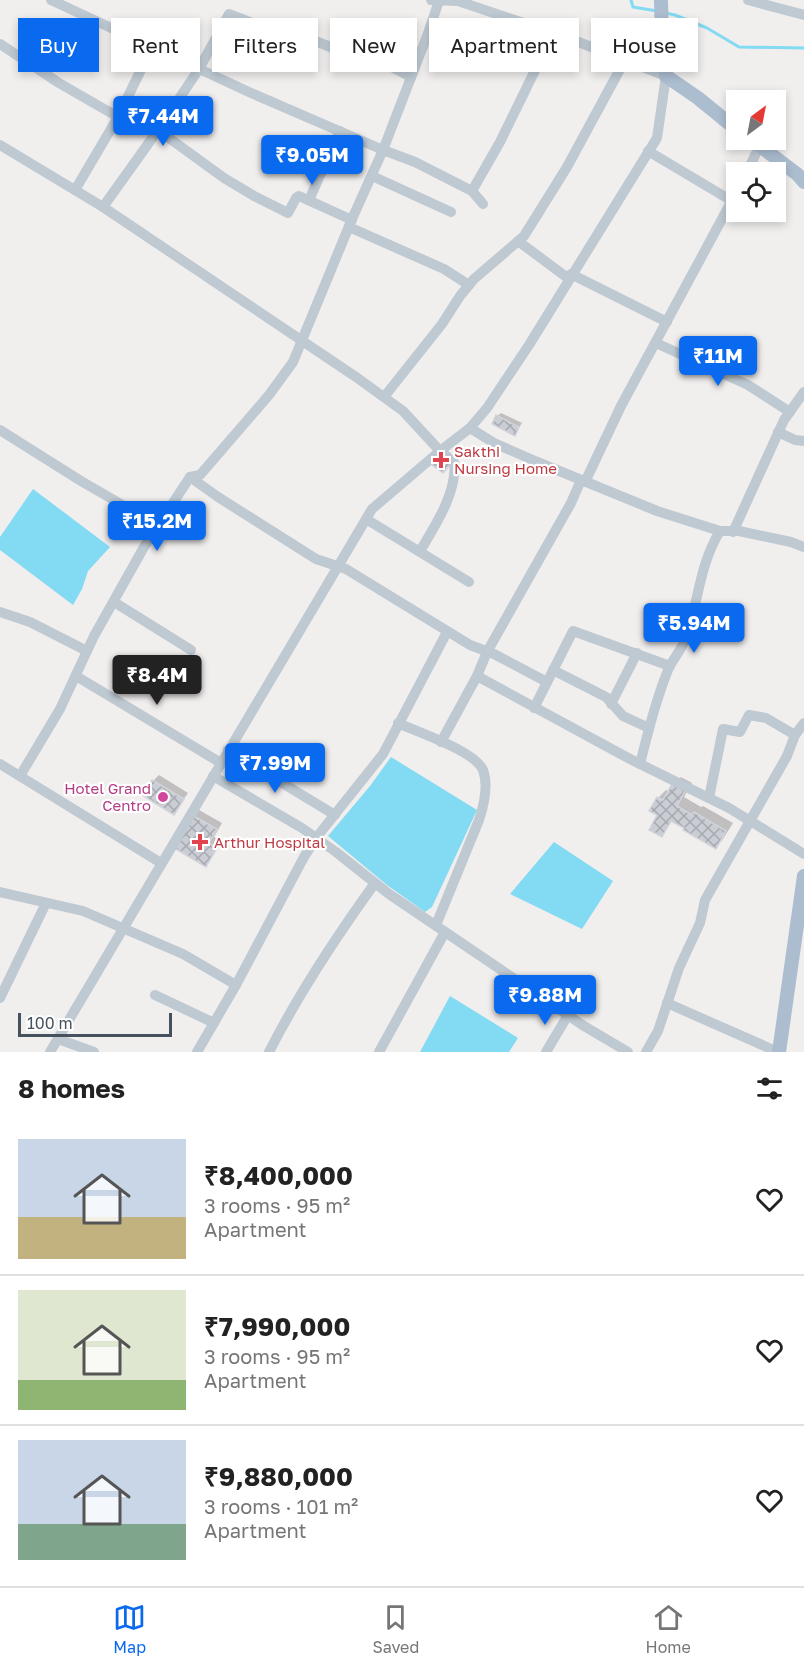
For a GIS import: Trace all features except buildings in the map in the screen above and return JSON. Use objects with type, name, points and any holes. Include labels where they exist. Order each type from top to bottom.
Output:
[{"type":"main road","points":[[661,8],[666,76],[726,121]]},
{"type":"main road","points":[[766,150],[804,182]]},
{"type":"main road","points":[[779,1052],[804,876]]},
{"type":"street","points":[[51,0],[111,28]]},
{"type":"street","points":[[20,776],[60,709],[87,651],[157,525],[189,477],[200,475],[269,395],[293,362],[300,340],[383,150],[442,0],[458,1],[508,18]]},
{"type":"street","points":[[748,0],[804,15]]},
{"type":"street","points":[[200,67],[229,14],[273,31],[285,29],[333,48],[354,47],[411,77]]},
{"type":"street","points":[[0,44],[59,83],[118,117]]},
{"type":"street","points":[[200,69],[415,162],[472,190],[483,204]]},
{"type":"street","points":[[75,190],[118,117],[140,72]]},
{"type":"street","points":[[103,207],[197,72]]},
{"type":"street","points":[[472,190],[500,142],[534,72]]},
{"type":"street","points":[[384,397],[442,324],[469,285],[524,236],[567,167],[618,72]]},
{"type":"street","points":[[50,1052],[372,509],[440,451],[471,428],[530,345],[570,276],[657,138],[666,76],[656,72]]},
{"type":"street","points":[[158,130],[224,178],[288,213],[299,196],[444,269],[469,285]]},
{"type":"street","points":[[309,200],[340,131]]},
{"type":"street","points":[[0,146],[103,207],[403,411],[440,451],[454,462],[455,474],[441,513],[420,551]]},
{"type":"street","points":[[648,151],[726,193]]},
{"type":"street","points":[[372,176],[451,212]]},
{"type":"street","points":[[441,742],[477,676],[487,652],[583,481],[726,212]]},
{"type":"street","points":[[518,241],[570,276],[667,322]]},
{"type":"street","points":[[656,343],[748,385],[790,412]]},
{"type":"street","points":[[733,531],[778,432],[804,392]]},
{"type":"street","points":[[471,428],[494,442],[657,511],[720,531],[733,531],[791,542],[804,547]]},
{"type":"street","points":[[0,430],[157,525]]},
{"type":"street","points":[[778,432],[795,440],[804,441]]},
{"type":"street","points":[[189,477],[316,559],[346,569],[470,645],[547,682]]},
{"type":"street","points":[[366,519],[469,582]]},
{"type":"street","points":[[640,764],[656,702],[670,666],[684,643],[708,552],[720,531]]},
{"type":"street","points":[[114,602],[191,650]]},
{"type":"street","points":[[0,612],[30,622],[87,651]]},
{"type":"street","points":[[534,708],[573,631],[670,666]]},
{"type":"street","points":[[197,1052],[237,985],[316,838],[383,754],[447,632]]},
{"type":"street","points":[[611,704],[637,653]]},
{"type":"street","points":[[553,670],[606,697],[622,716],[650,728]]},
{"type":"street","points":[[76,676],[221,763]]},
{"type":"street","points":[[477,676],[640,764],[709,798],[804,854]]},
{"type":"street","points":[[709,798],[723,729],[740,732],[749,715],[766,718],[795,735]]},
{"type":"street","points":[[379,1052],[440,929],[479,820],[485,793],[485,780],[480,765],[457,749],[398,723]]},
{"type":"street","points":[[646,1052],[658,1031],[679,968],[700,923],[705,900],[751,822],[787,756],[795,735],[804,723]]},
{"type":"street","points":[[228,750],[335,815]]},
{"type":"street","points":[[0,764],[161,862]]},
{"type":"street","points":[[213,776],[316,838],[440,929],[568,1015],[628,1052]]},
{"type":"street","points":[[269,1052],[289,1014],[375,883]]},
{"type":"street","points":[[0,892],[83,911],[183,954],[237,985]]},
{"type":"street","points":[[0,998],[46,903]]},
{"type":"street","points":[[155,995],[214,1023]]},
{"type":"street","points":[[667,1003],[779,1052]]},
{"type":"street","points":[[546,1052],[568,1015]]},
{"type":"street","points":[[58,1039],[94,1052]]},
{"type":"water","points":[[33,489],[110,547],[88,571],[73,605],[0,550],[0,537]]},
{"type":"water","points":[[391,757],[477,810],[432,907],[425,912],[387,885],[328,836]]},
{"type":"water","points":[[554,842],[613,881],[582,929],[510,894]]},
{"type":"water","points":[[450,996],[518,1038],[509,1052],[420,1052]]},
{"type":"waterway","points":[[631,0],[633,7],[657,11]]},
{"type":"waterway","points":[[666,13],[707,28],[739,47],[804,48]]},
{"type":"place","name":"Sakthi Nursing Home","points":[[441,460]]},
{"type":"place","name":"Hotel Grand Centro","points":[[163,797]]},
{"type":"place","name":"Arthur Hospital","points":[[200,842]]}]
